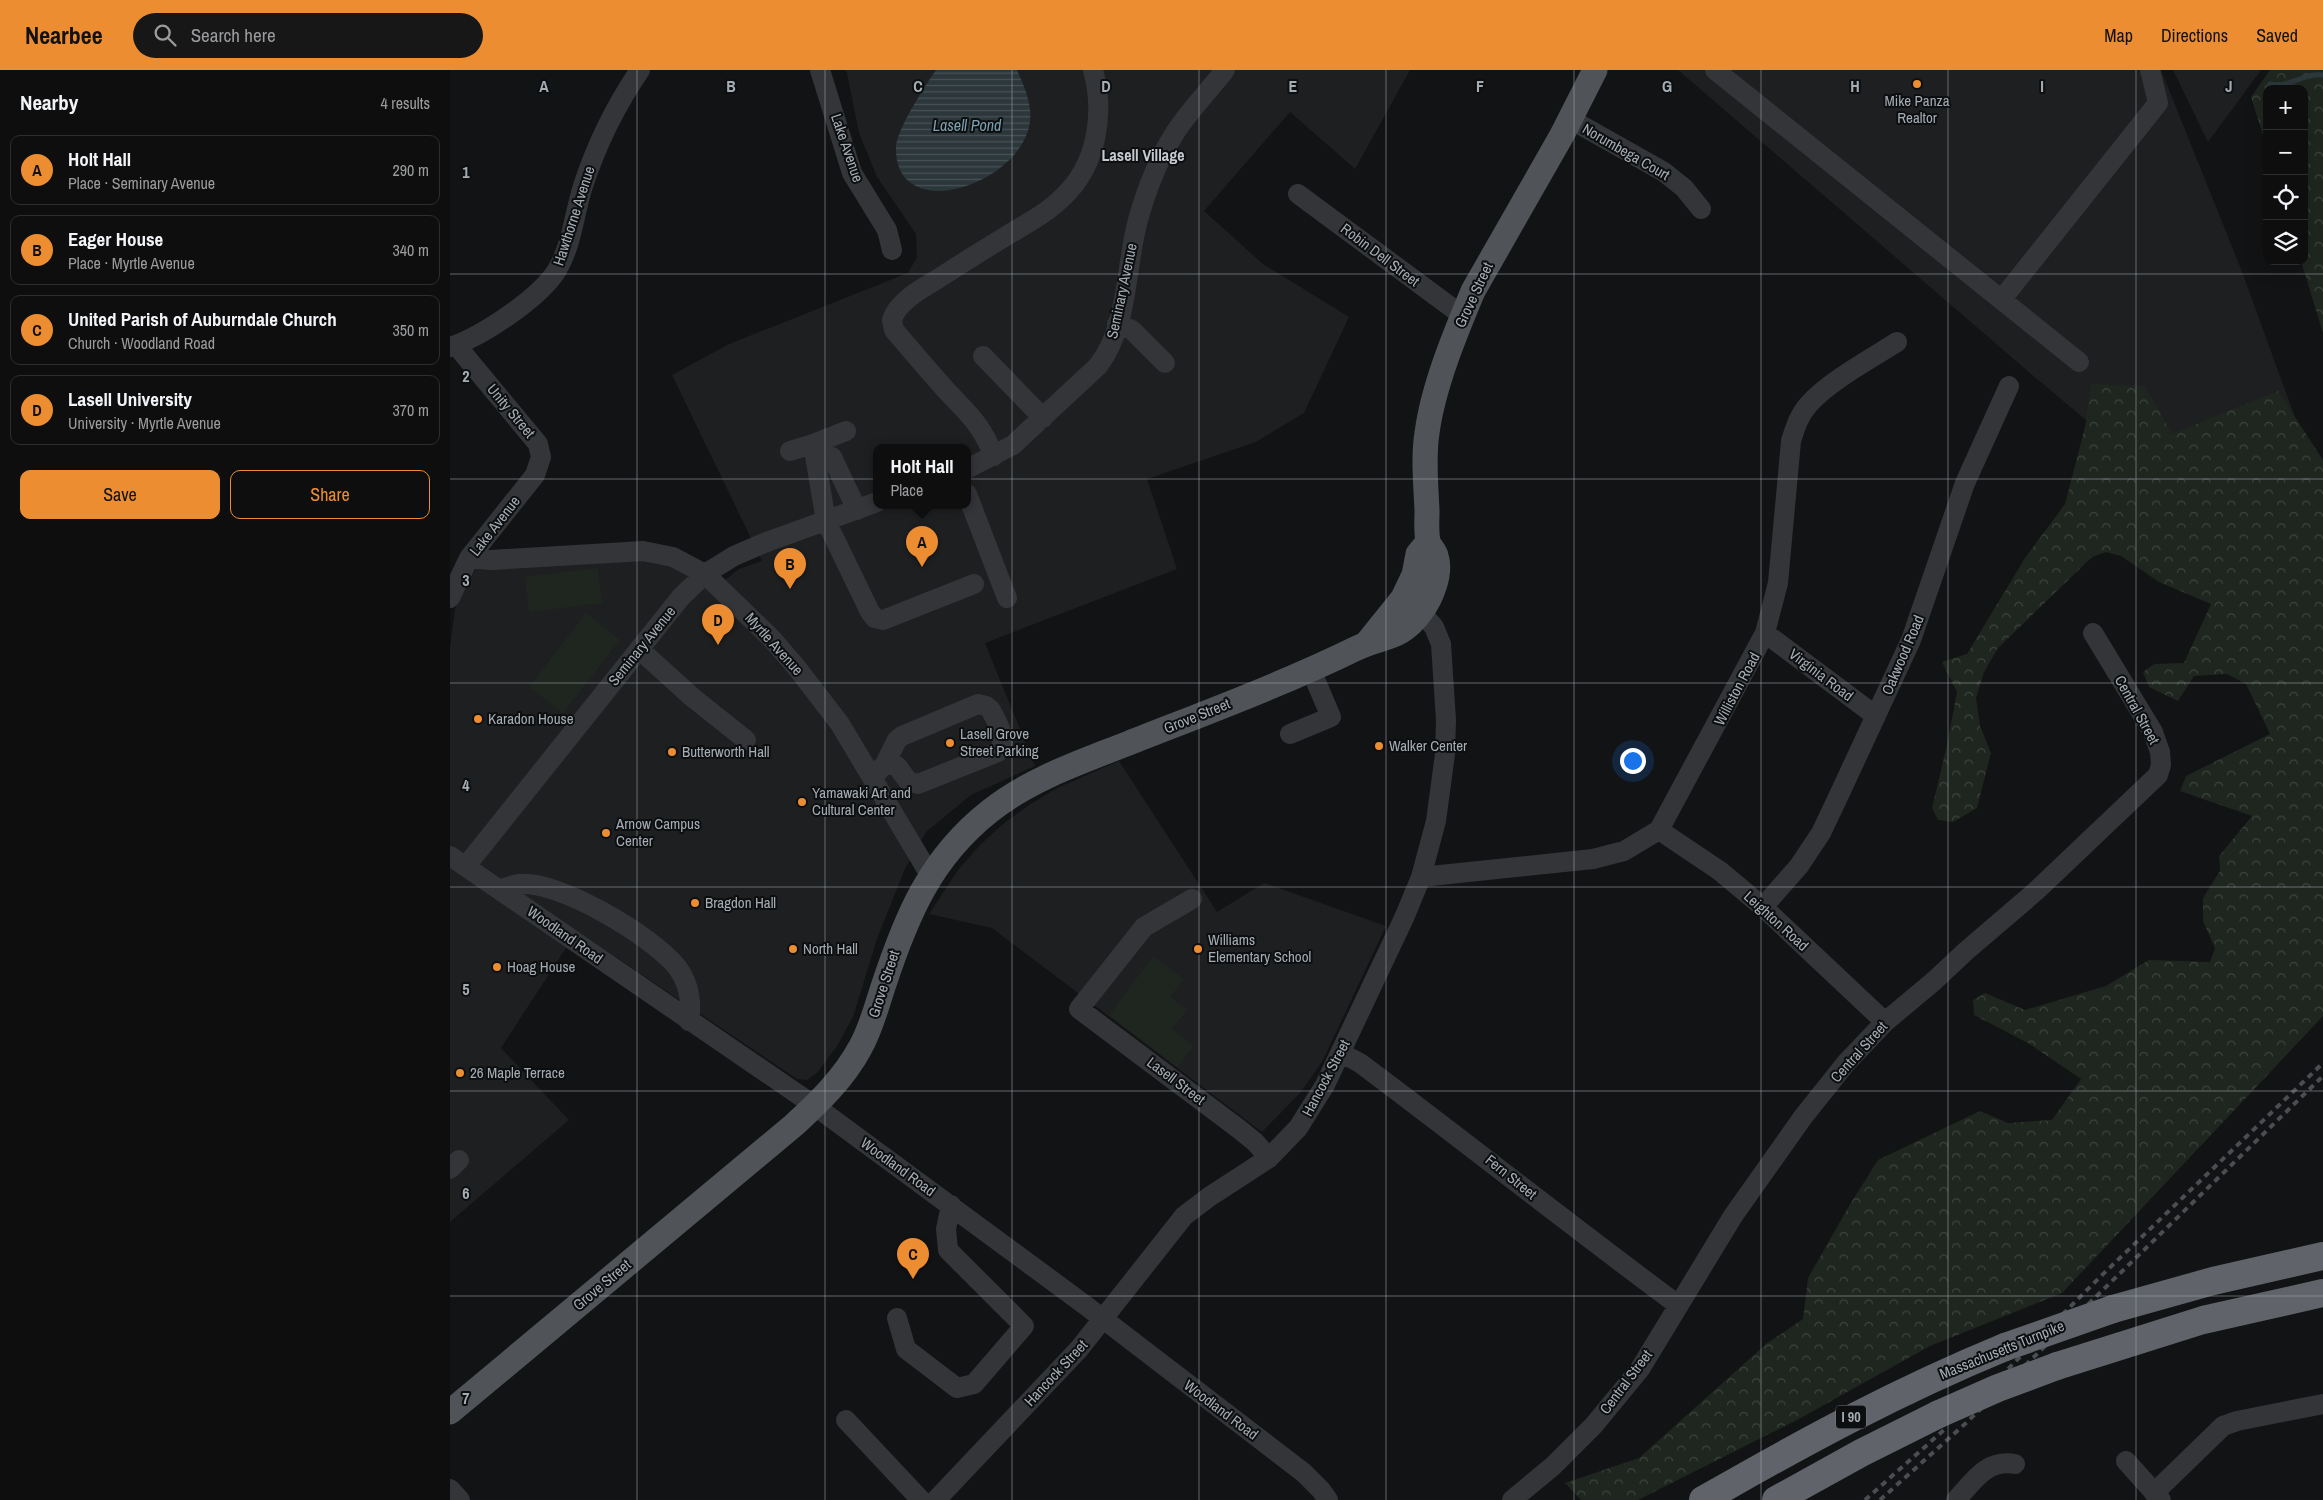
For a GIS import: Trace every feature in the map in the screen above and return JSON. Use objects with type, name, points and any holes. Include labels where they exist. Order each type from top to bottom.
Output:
[{"type":"highway","name":"Massachusetts Turnpike","points":[[1703,1500],[1807,1440],[1862,1411],[2005,1347],[2112,1309],[2213,1281],[2323,1256]]},
{"type":"highway","name":"I 90","points":[[1776,1500],[1861,1453],[1939,1414],[1998,1388],[2057,1366],[2204,1320],[2323,1293]]},
{"type":"main road","name":"Grove Street","points":[[450,1412],[815,1106],[849,1066],[867,1036],[907,921],[930,874],[952,846],[974,824],[1002,802],[1058,772],[1312,670],[1366,644],[1392,638],[1408,626],[1412,605],[1431,595],[1437,571],[1437,556],[1428,542],[1425,447],[1435,396],[1463,316],[1484,271],[1570,119],[1595,70]]},
{"type":"street","name":"Hawthorne Avenue","points":[[453,346],[474,337],[525,303],[547,284],[556,271],[567,246],[582,188],[591,162],[624,94],[640,70]]},
{"type":"street","name":"Lake Avenue","points":[[820,70],[852,173],[887,230],[892,250]]},
{"type":"street","points":[[994,456],[982,429],[973,417],[946,390],[894,330],[892,320],[904,304],[925,286],[1047,210],[1075,184],[1090,158],[1097,129],[1098,98],[1093,70]]},
{"type":"street","name":"Seminary Avenue","points":[[971,467],[1013,445],[1101,361],[1111,345],[1117,324],[1134,235],[1155,170],[1174,135],[1225,70]]},
{"type":"street","points":[[1715,70],[2079,362]]},
{"type":"street","points":[[2002,299],[2158,103],[2150,70]]},
{"type":"street","name":"Norumbega Court","points":[[1570,119],[1664,172],[1684,188],[1701,209]]},
{"type":"street","name":"Robin Dell Street","points":[[1298,194],[1463,316]]},
{"type":"street","points":[[1117,324],[1133,331],[1165,363]]},
{"type":"street","name":"Williston Road","points":[[1421,877],[1593,859],[1624,851],[1658,830],[1671,810],[1766,633],[1778,583],[1791,442],[1797,420],[1809,404],[1826,389],[1897,342]]},
{"type":"street","name":"Unity Street","points":[[453,346],[538,444],[541,457]]},
{"type":"street","points":[[983,356],[1043,418]]},
{"type":"street","name":"Oakwood Road","points":[[1763,907],[1799,866],[1821,833],[1911,640],[1965,483],[2009,386]]},
{"type":"street","points":[[790,451],[846,431]]},
{"type":"street","points":[[814,444],[826,521],[870,612],[878,619],[886,619],[974,584]]},
{"type":"street","name":"Lake Avenue","points":[[450,598],[469,558],[535,475],[540,467],[541,457]]},
{"type":"street","points":[[832,457],[857,510]]},
{"type":"street","name":"Seminary Avenue","points":[[458,861],[681,597],[705,574],[741,553],[873,504]]},
{"type":"street","points":[[971,504],[1007,598]]},
{"type":"street","name":"Myrtle Avenue","points":[[469,558],[491,560],[643,551],[673,557],[705,574],[766,633],[797,668],[844,730],[879,770],[930,874]]},
{"type":"street","name":"Hancock Street","points":[[936,1500],[1079,1349],[1184,1216],[1268,1158],[1307,1116],[1341,1053],[1421,877],[1436,821],[1441,792],[1446,720],[1442,644],[1434,627],[1412,605]]},
{"type":"street","name":"Virginia Road","points":[[1766,633],[1876,716]]},
{"type":"street","name":"Central Street","points":[[1512,1500],[1553,1466],[1594,1425],[1640,1368],[1733,1216],[1803,1117],[1846,1063],[1885,1022],[1934,982],[1966,951],[2036,891],[2158,775],[2161,765],[2160,752],[2153,732],[2093,633]]},
{"type":"street","points":[[639,649],[692,697],[746,740]]},
{"type":"street","points":[[1290,734],[1331,717],[1312,670]]},
{"type":"street","points":[[978,704],[990,709],[1003,740],[1003,745],[998,752],[918,784],[908,781],[897,766],[879,770],[897,740],[902,736],[978,704]]},
{"type":"street","name":"Leighton Road","points":[[1658,830],[1720,872],[1763,907],[1885,1022]]},
{"type":"street","name":"Woodland Road","points":[[458,861],[815,1106],[951,1205],[1304,1474],[1321,1490],[1328,1500]]},
{"type":"street","points":[[500,890],[518,884],[567,894],[645,940],[678,968],[687,986],[692,1004],[689,1021]]},
{"type":"street","name":"Lasell Street","points":[[1192,899],[1144,927],[1079,1009],[1243,1132],[1268,1158]]},
{"type":"street","name":"Fern Street","points":[[1341,1053],[1360,1063],[1464,1140],[1575,1229],[1678,1305]]},
{"type":"street","points":[[897,1318],[906,1350],[957,1388],[974,1384],[1024,1326],[948,1250],[946,1229],[951,1205]]},
{"type":"street","points":[[2126,1461],[2158,1496],[2218,1431],[2230,1423],[2323,1404]]},
{"type":"street","points":[[846,1420],[921,1500]]},
{"type":"street","points":[[1956,1500],[1988,1467],[2001,1463],[2015,1464]]},
{"type":"street","points":[[450,1489],[460,1500]]},
{"type":"shaded area","points":[[845,70],[1410,70],[1355,169],[1290,112],[1204,211],[1263,264],[1349,317],[1304,413],[1256,442],[1147,479],[1177,569],[985,643],[1035,766],[971,795],[926,832],[905,869],[878,936],[853,1017],[837,1046],[817,1073],[807,1080],[797,1079],[577,931],[501,1048],[569,1120],[450,1222],[450,647],[455,609],[476,568],[650,559],[678,565],[712,590],[739,569],[762,561],[672,375],[729,344],[908,273],[917,257],[916,234],[877,177],[859,133]]},
{"type":"shaded area","points":[[1678,70],[2161,70],[2241,269],[2323,494],[2252,559],[2037,379]]},
{"type":"shaded area","points":[[2173,70],[2261,70],[2208,142]]},
{"type":"shaded area","name":"Williams Elementary School","points":[[1119,761],[1217,912],[1264,883],[1386,926],[1322,1062],[1300,1093],[1262,1132],[992,928],[929,914],[958,870],[979,846],[1003,824],[1057,788]]},
{"type":"green space","points":[[2270,70],[2323,70],[2323,333],[2302,265],[2308,265],[2308,85],[2263,85],[2263,135],[2251,97]]},
{"type":"green space","points":[[2091,384],[2145,386],[2172,434],[2278,391],[2323,460],[2323,1016],[2062,1293],[1930,1346],[1797,1420],[1638,1500],[1581,1500],[1565,1483],[1639,1458],[1766,1344],[1803,1319],[1808,1278],[1878,1160],[1980,1111],[2008,1123],[2052,1120],[2081,1079],[2028,1043],[1974,1015],[1973,1000],[1985,993],[2025,1010],[2106,986],[2149,960],[2210,962],[2215,948],[2203,921],[2203,898],[2220,871],[2219,856],[2252,816],[2180,791],[2186,776],[2270,734],[2246,684],[2227,674],[2194,676],[2178,701],[2149,687],[2143,672],[2154,664],[2184,663],[2211,604],[2159,582],[2121,556],[2106,552],[2092,557],[1998,648],[1984,672],[1976,698],[1980,726],[1991,753],[1977,808],[1953,822],[1938,820],[1932,808],[1957,692],[1942,662],[1967,654],[2025,558],[2065,504],[2085,427]]},
{"type":"green space","points":[[598,568],[602,603],[529,612],[525,577]]},
{"type":"green space","points":[[586,613],[620,640],[563,713],[529,687]]},
{"type":"green space","points":[[1153,956],[1184,979],[1170,997],[1187,1010],[1172,1029],[1194,1046],[1177,1067],[1109,1015]]},
{"type":"water","name":"Lasell Pond","points":[[936,70],[1017,70],[1027,95],[1030,121],[1022,144],[1006,163],[984,178],[960,188],[936,191],[915,186],[901,171],[896,147],[906,119]]},
{"type":"waterway","points":[[2270,84],[2284,84],[2309,76],[2323,75]]},
{"type":"railway","points":[[1977,1400],[2100,1277],[2323,1063]]},
{"type":"railway","points":[[1880,1500],[1966,1423],[2323,1076]]},
{"type":"railway","points":[[1865,1500],[1945,1429]]},
{"type":"place","name":"Mike Panza Realtor","points":[[1917,84]]},
{"type":"place","name":"Holt Hall","points":[[922,567]]},
{"type":"place","name":"Eager House","points":[[790,589]]},
{"type":"place","name":"Lasell University","points":[[718,645]]},
{"type":"place","name":"Karadon House","points":[[478,719]]},
{"type":"place","name":"Lasell Grove Street Parking","points":[[950,743]]},
{"type":"place","name":"Walker Center","points":[[1379,746]]},
{"type":"place","name":"Butterworth Hall","points":[[672,752]]},
{"type":"place","name":"Yamawaki Art and Cultural Center","points":[[802,802]]},
{"type":"place","name":"Arnow Campus Center","points":[[606,833]]},
{"type":"place","name":"Bragdon Hall","points":[[695,903]]},
{"type":"place","name":"North Hall","points":[[793,949]]},
{"type":"place","name":"Williams Elementary School","points":[[1198,949]]},
{"type":"place","name":"Hoag House","points":[[497,967]]},
{"type":"place","name":"26 Maple Terrace","points":[[460,1073]]},
{"type":"place","name":"United Parish of Auburndale Church","points":[[913,1279]]},
{"type":"district","name":"Lasell Village","points":[[1143,155]]}]
